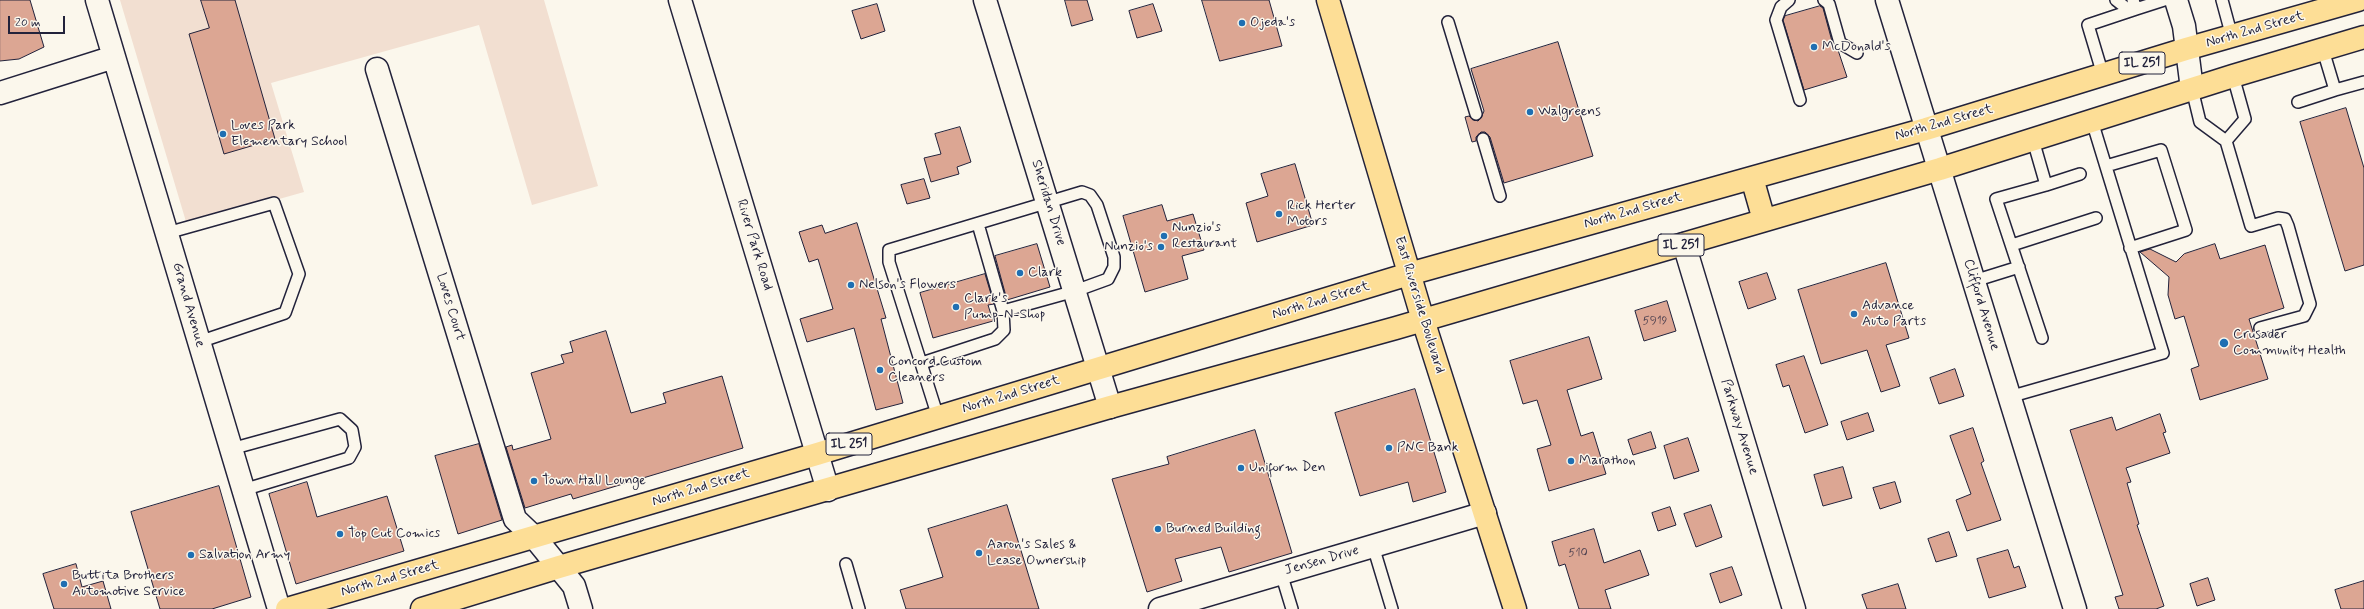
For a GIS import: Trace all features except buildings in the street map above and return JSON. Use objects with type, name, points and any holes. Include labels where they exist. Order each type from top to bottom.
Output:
[{"type":"main road","name":"East Riverside Boulevard","points":[[1328,0],[1423,320],[1515,609]]},
{"type":"main road","name":"North 2nd Street","points":[[287,609],[534,538],[938,418],[1409,274],[1926,129],[2186,49],[2358,0]]},
{"type":"main road","name":"IL 251","points":[[422,609],[559,567],[1110,407],[1423,320],[1940,169],[2233,76],[2364,37]]},
{"type":"main road","points":[[1752,178],[1764,220]]},
{"type":"street","name":"Grand Avenue","points":[[97,0],[279,609]]},
{"type":"street","name":"River Park Road","points":[[680,0],[828,490]]},
{"type":"street","name":"Sheridan Drive","points":[[985,0],[1110,407]]},
{"type":"street","name":"Clifford Avenue","points":[[1887,0],[2075,609]]},
{"type":"street","points":[[2176,0],[2184,26],[2192,89]]},
{"type":"street","points":[[0,93],[114,57]]},
{"type":"street","name":"Loves Court","points":[[377,70],[515,519],[534,538],[574,586],[581,609]]},
{"type":"street","name":"Parkway Avenue","points":[[1684,244],[1794,609]]},
{"type":"street","name":"Jensen Drive","points":[[1160,609],[1485,513]]},
{"type":"lane","points":[[1789,0],[1781,7],[1776,20],[1800,100]]},
{"type":"lane","points":[[1824,0],[1828,4],[1840,43],[1857,53]]},
{"type":"lane","points":[[2116,0],[2133,7]]},
{"type":"lane","points":[[2102,75],[2088,25],[2133,7],[2164,0]]},
{"type":"lane","points":[[2222,0],[2232,37]]},
{"type":"lane","points":[[1448,22],[1476,114]]},
{"type":"lane","points":[[2323,50],[2335,90]]},
{"type":"lane","points":[[2226,141],[2245,119],[2233,76]]},
{"type":"lane","points":[[2298,102],[2364,82]]},
{"type":"lane","points":[[2192,89],[2200,122],[2226,141],[2251,226],[2278,218],[2285,219],[2288,226],[2310,304],[2304,316],[2260,328]]},
{"type":"lane","points":[[2009,397],[2163,353],[2092,121]]},
{"type":"lane","points":[[1483,139],[1500,196]]},
{"type":"lane","points":[[2033,140],[2046,184]]},
{"type":"lane","points":[[2106,166],[2161,150],[2186,230],[2130,248]]},
{"type":"lane","points":[[2042,338],[1996,200],[2080,174]]},
{"type":"lane","points":[[938,418],[922,363],[889,262],[890,250],[1082,192],[1090,195],[1097,205],[1114,257],[1114,267],[1108,279],[1075,292],[1003,311]]},
{"type":"lane","points":[[167,233],[274,203],[299,274],[285,313],[199,342]]},
{"type":"lane","points":[[2012,246],[2096,218]]},
{"type":"lane","points":[[922,363],[995,339],[1004,330],[1003,311],[978,224]]},
{"type":"lane","points":[[1974,281],[2019,267]]},
{"type":"lane","points":[[231,449],[340,419],[352,430],[355,447],[349,458],[243,490]]},
{"type":"lane","points":[[1373,546],[1392,609]]},
{"type":"lane","points":[[846,564],[859,609]]},
{"type":"lane","points":[[1281,573],[1292,609]]},
{"type":"shaded area","name":"Loves Park Elementary School","points":[[120,0],[544,0],[598,186],[532,205],[479,25],[271,83],[304,192],[187,225]]},
{"type":"place","name":"Ojeda's","points":[[1242,23]]},
{"type":"place","name":"McDonald's","points":[[1814,47]]},
{"type":"place","name":"Walgreens","points":[[1530,112]]},
{"type":"place","name":"Loves Park Elementary School","points":[[223,134]]},
{"type":"place","name":"Rick Herter Motors","points":[[1279,214]]},
{"type":"place","name":"Nunzio's Restaurant","points":[[1164,236]]},
{"type":"place","name":"Nunzio's","points":[[1161,247]]},
{"type":"place","name":"Clark","points":[[1020,273]]},
{"type":"place","name":"Nelson's Flowers","points":[[851,285]]},
{"type":"place","name":"Clark's Pump-N-Shop","points":[[956,307]]},
{"type":"place","name":"Advance Auto Parts","points":[[1854,314]]},
{"type":"place","name":"Crusader Community Health","points":[[2224,343]]},
{"type":"place","name":"Concord Custom Cleaners","points":[[880,370]]},
{"type":"place","name":"PNC Bank","points":[[1389,448]]},
{"type":"place","name":"Marathon","points":[[1571,461]]},
{"type":"place","name":"Uniform Den","points":[[1241,468]]},
{"type":"place","name":"Town Hall Lounge","points":[[534,481]]},
{"type":"place","name":"Burned Building","points":[[1158,529]]},
{"type":"place","name":"Top Cut Comics","points":[[340,534]]},
{"type":"place","name":"Aaron's Sales & Lease Ownership","points":[[979,553]]},
{"type":"place","name":"Salvation Army","points":[[191,555]]},
{"type":"place","name":"Buttita Brothers Automotive Service","points":[[64,584]]}]
